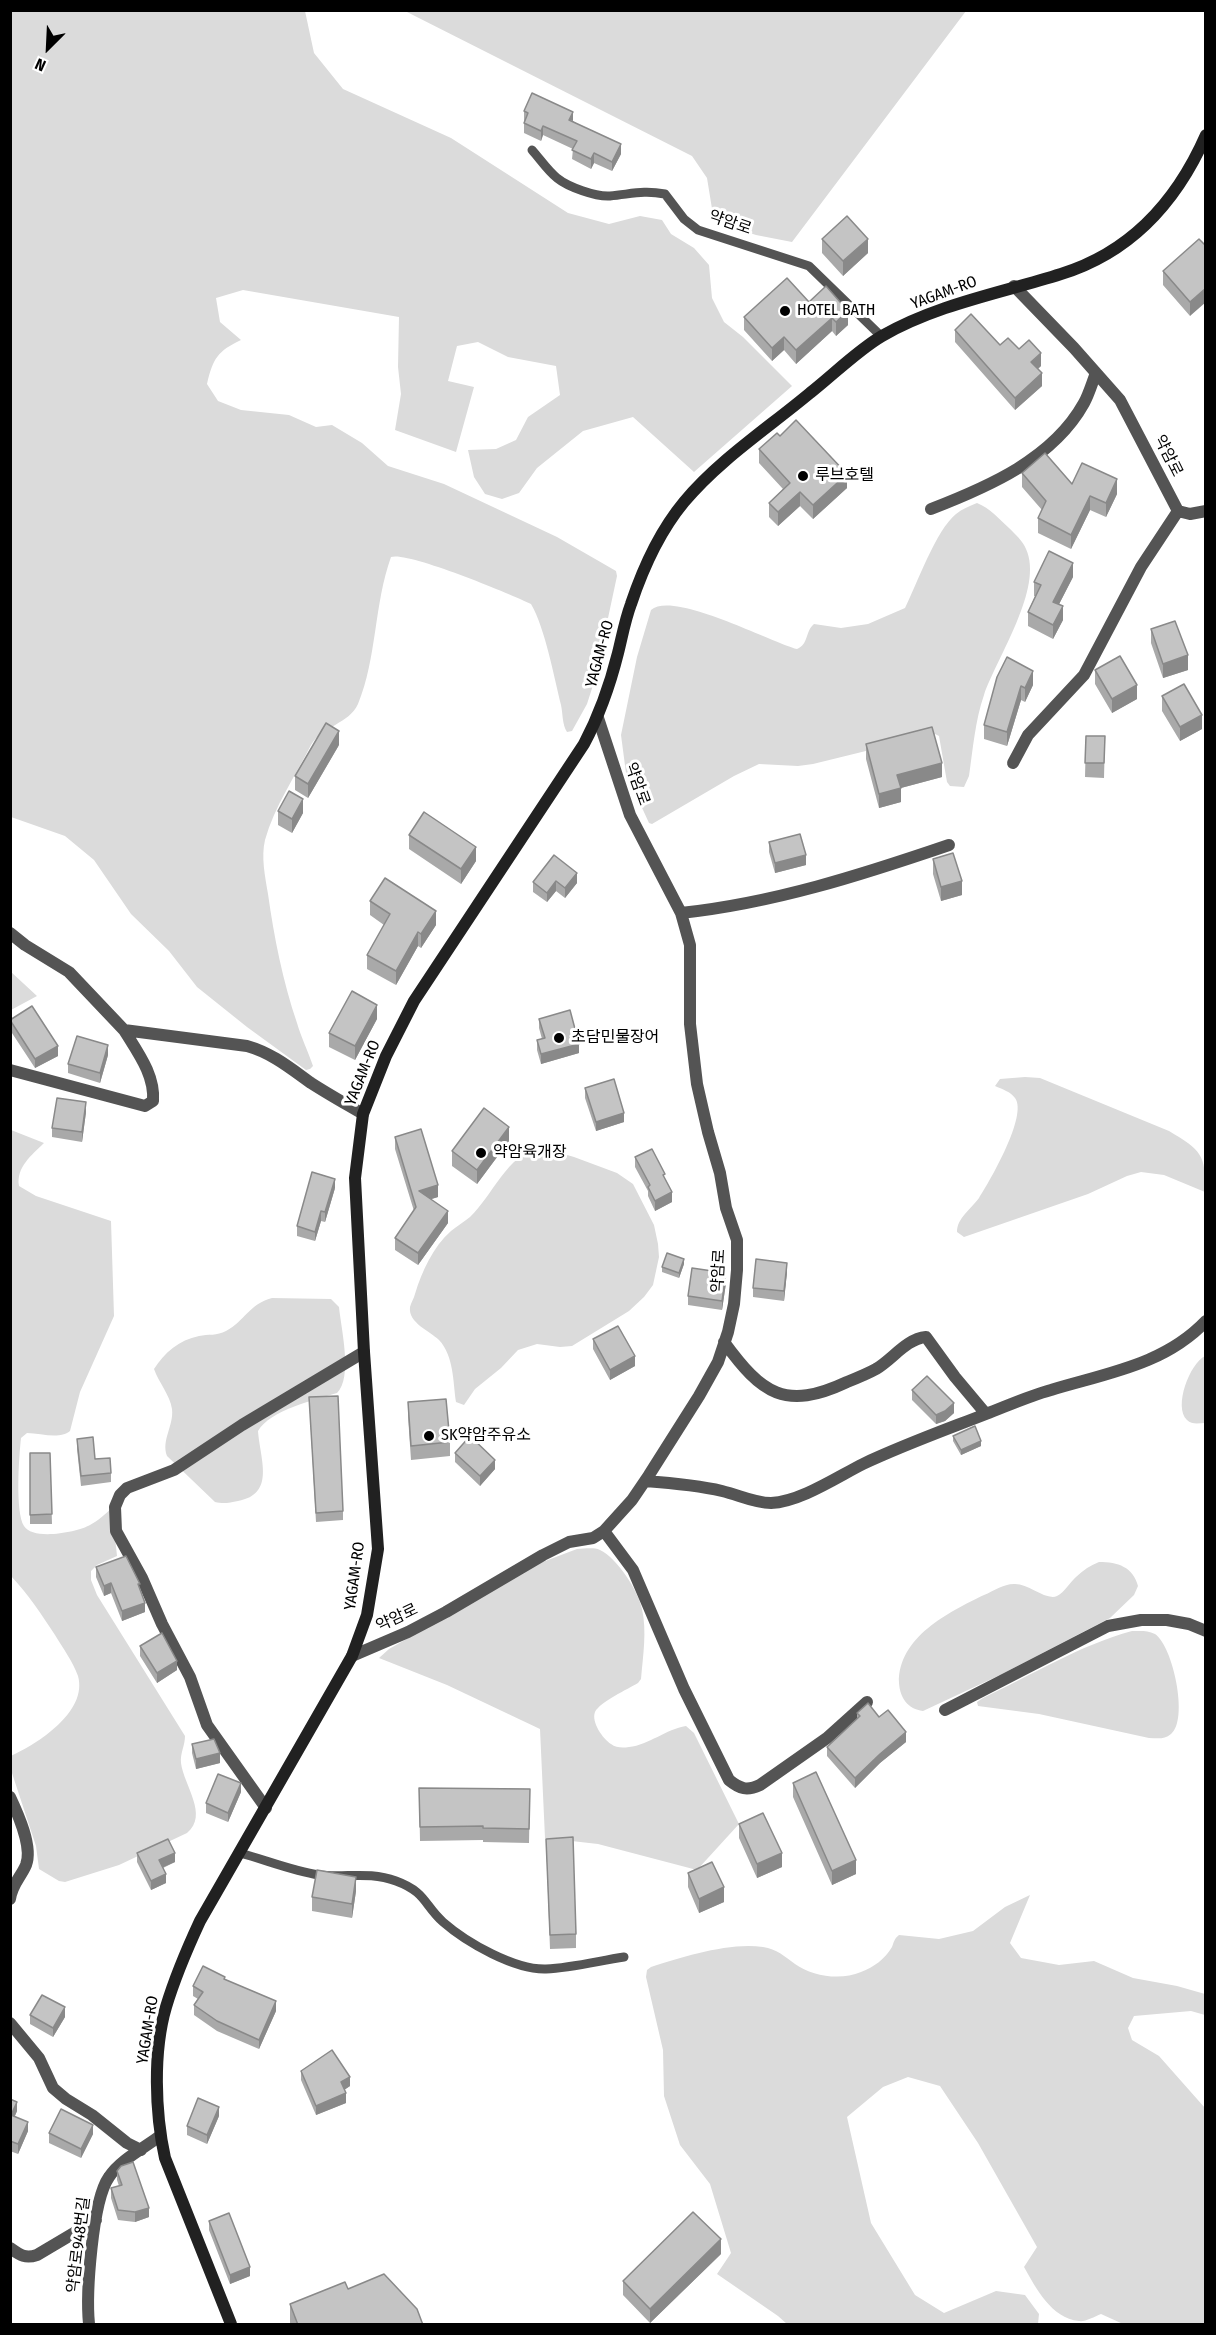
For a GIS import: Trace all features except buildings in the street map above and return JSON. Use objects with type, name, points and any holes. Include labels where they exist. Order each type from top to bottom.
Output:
[{"type":"street","name":"YAGAM-RO","points":[[231,2325],[165,2158],[160,2136],[158,2055],[165,2009],[181,1962],[200,1921],[352,1656],[367,1615],[378,1549],[355,1178],[363,1114],[386,1056],[414,1001],[584,744],[598,718],[608,691],[630,605],[645,567],[663,532],[684,502],[727,461],[882,336],[936,311],[1082,267],[1132,237],[1156,216],[1175,192],[1192,165],[1206,135]]},
{"type":"street","name":"약암로","points":[[1014,286],[1120,400],[1178,511]]},
{"type":"street","points":[[931,508],[962,496],[1031,460],[1055,440],[1084,403],[1096,373]]},
{"type":"street","points":[[1013,763],[1028,735],[1084,675],[1142,567],[1178,511],[1190,514],[1204,508]]},
{"type":"street","name":"약암로","points":[[352,1656],[408,1632],[569,1542],[593,1538],[604,1531],[645,1481],[699,1396],[718,1362],[734,1304],[737,1240],[726,1208],[720,1173],[697,1084],[690,1024],[690,945],[681,913],[630,814],[598,718]]},
{"type":"street","points":[[681,913],[744,905],[801,892],[949,845]]},
{"type":"street","points":[[10,933],[69,972],[124,1030],[146,1066],[154,1089],[153,1101],[145,1106],[10,1070]]},
{"type":"street","points":[[124,1030],[247,1046],[262,1050],[363,1114]]},
{"type":"street","points":[[645,1481],[696,1485],[753,1501],[772,1503],[788,1499],[865,1463],[986,1414],[1048,1391],[1151,1360],[1172,1350],[1206,1322]]},
{"type":"street","points":[[724,1342],[742,1366],[762,1384],[785,1396],[805,1397],[823,1393],[876,1369],[916,1338],[926,1336],[955,1377],[986,1414]]},
{"type":"street","points":[[266,1808],[207,1725],[190,1677],[162,1624],[142,1578],[116,1531],[115,1507],[120,1495],[127,1488],[148,1482],[174,1470],[242,1425],[364,1352]]},
{"type":"street","points":[[604,1531],[633,1570],[694,1710],[729,1780],[737,1786],[750,1790],[760,1785],[827,1738],[867,1702]]},
{"type":"street","points":[[945,1710],[1108,1626],[1141,1620],[1167,1620],[1189,1624],[1206,1631]]},
{"type":"street","points":[[10,1797],[19,1815],[29,1855],[26,1867],[12,1890],[10,1899]]},
{"type":"street","points":[[10,2023],[39,2058],[53,2088],[92,2115],[127,2144],[141,2150]]},
{"type":"street","name":"약암로948번길","points":[[89,2325],[88,2300],[96,2220],[102,2190],[114,2170],[160,2136]]},
{"type":"street","points":[[10,2248],[28,2258],[96,2220]]},
{"type":"lane","name":"약암로","points":[[532,150],[558,179],[591,194],[609,196],[650,191],[665,194],[684,219],[698,230],[809,266],[882,336]]},
{"type":"lane","points":[[240,1853],[319,1875],[375,1875],[394,1880],[421,1894],[442,1921],[468,1940],[505,1959],[530,1967],[546,1969],[624,1957]]},
{"type":"shaded area","points":[[966,10],[792,242],[756,235],[714,221],[707,178],[692,156],[405,11]]},
{"type":"shaded area","points":[[10,11],[305,11],[314,53],[343,89],[451,138],[568,213],[609,224],[640,216],[662,220],[671,234],[694,248],[709,265],[712,298],[724,322],[743,337],[792,386],[694,472],[633,417],[583,431],[537,468],[519,493],[502,499],[485,494],[474,477],[468,450],[496,449],[516,440],[528,417],[560,395],[556,366],[508,357],[478,342],[457,346],[448,381],[474,387],[456,452],[395,430],[401,394],[398,367],[399,317],[243,290],[216,298],[220,322],[241,340],[222,352],[214,362],[207,384],[218,401],[241,410],[289,415],[316,427],[332,425],[362,443],[388,466],[444,484],[557,537],[616,571],[617,576],[595,679],[587,704],[572,731],[567,732],[545,639],[531,604],[482,583],[417,560],[391,557],[381,593],[369,668],[358,704],[354,711],[322,733],[311,745],[274,815],[264,846],[263,860],[273,927],[287,992],[313,1066],[310,1069],[306,1070],[197,987],[169,951],[131,914],[94,860],[65,836],[11,817]]},
{"type":"shaded area","points":[[977,503],[994,514],[1019,538],[1026,549],[1030,565],[1029,583],[1017,622],[990,679],[981,705],[969,776],[964,787],[950,786],[947,782],[939,736],[935,734],[813,764],[798,766],[759,764],[652,824],[649,823],[626,773],[621,735],[637,657],[651,610],[662,606],[700,612],[797,649],[801,647],[814,624],[841,628],[868,624],[905,608],[941,532],[956,514]]},
{"type":"shaded area","points":[[10,971],[37,996],[11,1010],[10,1010]]},
{"type":"shaded area","points":[[1040,1078],[1169,1131],[1188,1143],[1199,1154],[1202,1161],[1205,1192],[1164,1175],[1141,1172],[1088,1194],[964,1237],[957,1232],[959,1222],[979,1198],[991,1178],[1006,1148],[1016,1118],[1018,1106],[1015,1098],[1009,1092],[995,1086],[1000,1079]]},
{"type":"shaded area","points":[[11,1130],[44,1143],[22,1167],[19,1186],[36,1196],[111,1221],[114,1316],[80,1392],[70,1431],[55,1436],[27,1433],[21,1438],[18,1483],[21,1519],[29,1531],[56,1534],[84,1528],[112,1508],[117,1556],[97,1565],[91,1571],[91,1580],[97,1595],[185,1736],[181,1763],[196,1809],[193,1826],[187,1833],[119,1865],[65,1882],[39,1869],[36,1846],[11,1770],[11,1756],[34,1744],[58,1725],[75,1702],[79,1689],[78,1676],[68,1655],[11,1576]]},
{"type":"shaded area","points":[[540,1147],[617,1173],[633,1184],[654,1225],[658,1244],[659,1257],[653,1285],[629,1311],[572,1346],[537,1344],[518,1350],[501,1368],[475,1389],[464,1405],[456,1402],[452,1369],[444,1346],[412,1318],[410,1307],[425,1268],[439,1244],[451,1231],[470,1217],[518,1158]]},
{"type":"shaded area","points":[[272,1298],[331,1299],[339,1307],[345,1365],[342,1386],[337,1393],[282,1412],[264,1424],[258,1431],[263,1474],[262,1483],[257,1491],[250,1497],[238,1501],[215,1502],[167,1456],[166,1439],[172,1409],[154,1369],[167,1353],[179,1344],[202,1335],[219,1334],[226,1331],[252,1308]]},
{"type":"shaded area","points":[[1205,1356],[1205,1423],[1193,1423],[1189,1422],[1183,1414],[1183,1396],[1189,1376],[1199,1360]]},
{"type":"shaded area","points":[[577,1549],[597,1549],[613,1560],[626,1575],[636,1593],[643,1617],[644,1644],[641,1679],[598,1708],[594,1716],[599,1730],[611,1744],[624,1748],[636,1746],[671,1730],[686,1726],[694,1733],[739,1824],[697,1870],[598,1844],[545,1838],[540,1729],[447,1685],[379,1658],[389,1649],[540,1563]]},
{"type":"shaded area","points":[[1099,1562],[1124,1567],[1132,1574],[1138,1586],[1134,1595],[1110,1618],[1000,1675],[923,1711],[913,1708],[906,1702],[899,1683],[901,1667],[907,1652],[916,1639],[941,1618],[1010,1584],[1019,1584],[1048,1596],[1057,1596],[1081,1572]]},
{"type":"shaded area","points":[[1132,1631],[1146,1631],[1155,1634],[1162,1641],[1173,1667],[1179,1699],[1179,1714],[1176,1726],[1166,1737],[1149,1738],[1039,1714],[978,1706],[977,1702],[983,1698],[1056,1661],[1094,1644]]},
{"type":"shaded area","points":[[1030,1895],[1010,1943],[1021,1958],[1059,1965],[1094,1961],[1133,1978],[1205,1994],[1205,2015],[1191,2011],[1134,2016],[1128,2028],[1132,2040],[1159,2056],[1205,2108],[1205,2324],[1123,2324],[1101,2314],[1079,2321],[1069,2319],[1052,2308],[1039,2293],[1024,2267],[1037,2247],[978,2143],[940,2086],[908,2077],[883,2087],[847,2117],[871,2223],[915,2295],[944,2313],[996,2291],[1025,2295],[1039,2314],[1038,2324],[787,2324],[717,2274],[731,2253],[710,2184],[680,2145],[664,2096],[663,2050],[646,1977],[647,1970],[706,1951],[750,1946],[772,1949],[810,1972],[835,1977],[853,1975],[870,1968],[883,1959],[899,1935],[939,1939],[973,1931],[1005,1907]]},
{"type":"place","name":"HOTEL BATH","points":[[785,311]]},
{"type":"place","name":"루브호텔","points":[[803,476]]},
{"type":"place","name":"초담민물장어","points":[[559,1038]]},
{"type":"place","name":"약암육개장","points":[[481,1153]]},
{"type":"place","name":"SK약암주유소","points":[[429,1436]]}]
